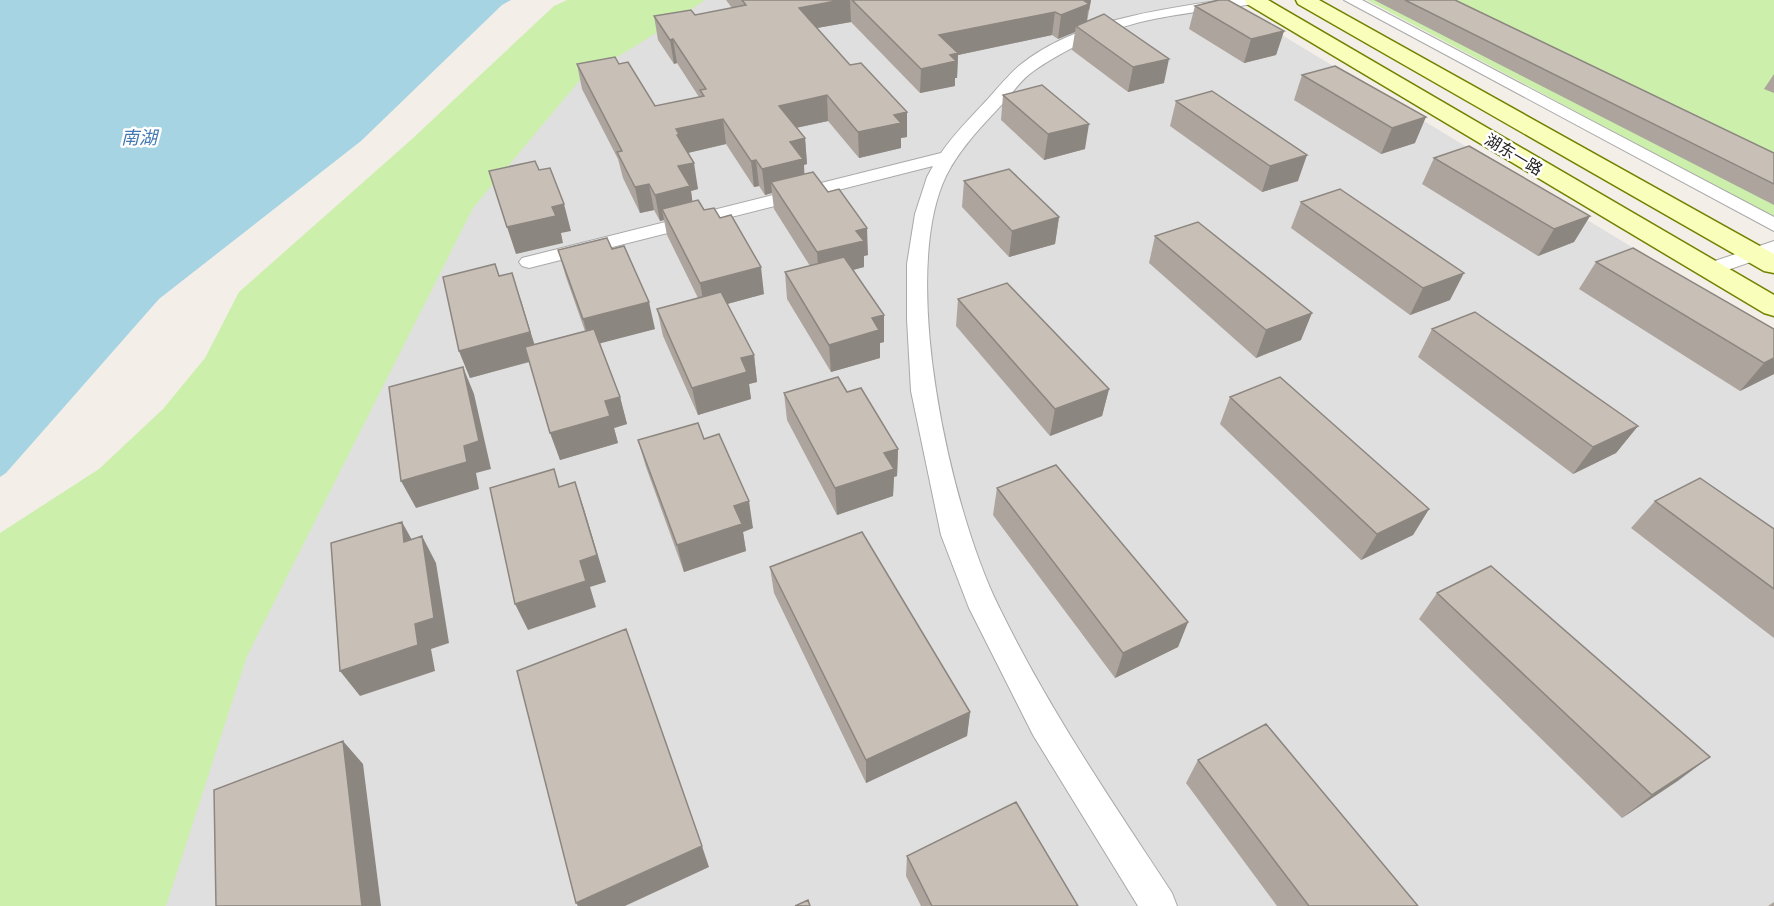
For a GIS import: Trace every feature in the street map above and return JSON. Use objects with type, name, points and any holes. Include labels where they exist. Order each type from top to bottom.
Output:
[{"type":"main road","name":"湖东一路","points":[[1253,0],[1774,307]]},
{"type":"main road","name":"湖东一路","points":[[1305,0],[1767,255]]},
{"type":"street","points":[[1159,906],[1044,725],[984,608],[955,535],[923,391],[917,264],[925,214],[936,177],[958,141],[1026,68],[1059,48],[1098,30],[1156,14],[1253,0]]},
{"type":"street","points":[[1352,0],[1774,225]]},
{"type":"street","points":[[529,262],[948,157]]},
{"type":"street","points":[[1710,270],[1767,255]]},
{"type":"shaded area","points":[[677,0],[1224,0],[1774,333],[1774,906],[106,906],[476,160]]},
{"type":"green space","points":[[567,0],[705,0],[580,80],[473,208],[247,656],[166,906],[0,906],[0,533],[99,469],[163,409],[205,358],[239,292],[412,139],[554,6]]},
{"type":"green space","points":[[1367,0],[1774,0],[1774,217]]},
{"type":"water","name":"南湖","points":[[0,0],[511,0],[502,5],[361,141],[159,299],[6,473],[0,477]]},
{"type":"building","points":[[742,0],[841,0],[799,8],[850,65],[861,63],[907,112],[894,115],[901,123],[858,132],[827,95],[779,106],[805,138],[790,142],[803,159],[762,169],[756,160],[751,161],[723,119],[676,129],[679,134],[677,135],[694,163],[678,166],[690,186],[655,195],[649,184],[635,187],[617,152],[622,151],[577,64],[615,57],[619,64],[628,62],[655,106],[704,96],[700,90],[706,89],[673,39],[670,40],[654,16],[691,10],[695,15],[746,5]]},
{"type":"building","points":[[852,0],[1083,0],[1089,4],[1061,15],[1055,12],[939,35],[958,53],[950,55],[956,61],[921,69]]},
{"type":"building","points":[[1228,0],[1284,31],[1251,39],[1195,6]]},
{"type":"building","points":[[1405,0],[1455,0],[1774,153],[1774,184]]},
{"type":"building","points":[[1104,14],[1169,59],[1133,67],[1076,26]]},
{"type":"building","points":[[1335,66],[1426,117],[1392,128],[1302,75]]},
{"type":"building","points":[[1042,85],[1089,124],[1048,134],[1003,95]]},
{"type":"building","points":[[1212,91],[1307,155],[1270,166],[1176,101]]},
{"type":"building","points":[[1469,146],[1590,216],[1554,229],[1434,158]]},
{"type":"building","points":[[535,161],[539,170],[550,168],[564,204],[552,207],[556,216],[507,227],[489,171]]},
{"type":"building","points":[[1009,169],[1059,217],[1012,231],[964,181]]},
{"type":"building","points":[[813,172],[828,192],[839,189],[867,228],[856,231],[864,241],[817,252],[771,182]]},
{"type":"building","points":[[1340,189],[1464,273],[1423,288],[1301,202]]},
{"type":"building","points":[[698,200],[704,210],[714,208],[720,218],[731,215],[761,267],[700,283],[662,209]]},
{"type":"building","points":[[1198,222],[1312,313],[1266,330],[1155,236]]},
{"type":"building","points":[[607,238],[612,249],[624,246],[649,302],[583,319],[558,250]]},
{"type":"building","points":[[1633,248],[1774,329],[1774,358],[1764,363],[1596,262]]},
{"type":"building","points":[[844,257],[884,315],[872,318],[879,330],[829,345],[785,272]]},
{"type":"building","points":[[495,264],[499,276],[512,273],[530,332],[459,351],[443,277]]},
{"type":"building","points":[[1007,283],[1109,389],[1055,409],[958,299]]},
{"type":"building","points":[[721,292],[754,355],[741,358],[747,372],[692,388],[657,309]]},
{"type":"building","points":[[1475,312],[1638,426],[1593,447],[1432,329]]},
{"type":"building","points":[[594,329],[620,397],[605,401],[610,416],[550,433],[525,347]]},
{"type":"building","points":[[463,367],[479,441],[464,446],[467,462],[401,481],[389,387]]},
{"type":"building","points":[[838,377],[847,392],[861,388],[898,449],[884,453],[894,469],[835,488],[784,393]]},
{"type":"building","points":[[1280,377],[1429,509],[1377,534],[1230,397]]},
{"type":"building","points":[[698,423],[704,439],[719,434],[749,501],[734,506],[742,524],[677,545],[638,440]]},
{"type":"building","points":[[1056,465],[1188,622],[1123,653],[997,488]]},
{"type":"building","points":[[554,469],[559,487],[575,482],[597,555],[580,561],[586,581],[515,604],[490,488]]},
{"type":"building","points":[[1700,478],[1774,529],[1774,589],[1655,501]]},
{"type":"building","points":[[402,522],[404,542],[422,536],[434,618],[415,624],[418,645],[340,671],[331,543]]},
{"type":"building","points":[[862,532],[970,712],[866,760],[770,567]]},
{"type":"building","points":[[1491,566],[1710,757],[1652,795],[1437,593]]},
{"type":"building","points":[[626,629],[702,846],[576,903],[517,671]]},
{"type":"building","points":[[1266,724],[1418,906],[1309,906],[1198,760]]},
{"type":"building","points":[[343,741],[362,906],[216,906],[214,790]]},
{"type":"building","points":[[1016,802],[1078,906],[932,906],[907,856]]},
{"type":"building","points":[[808,900],[810,906],[795,906]]}]
